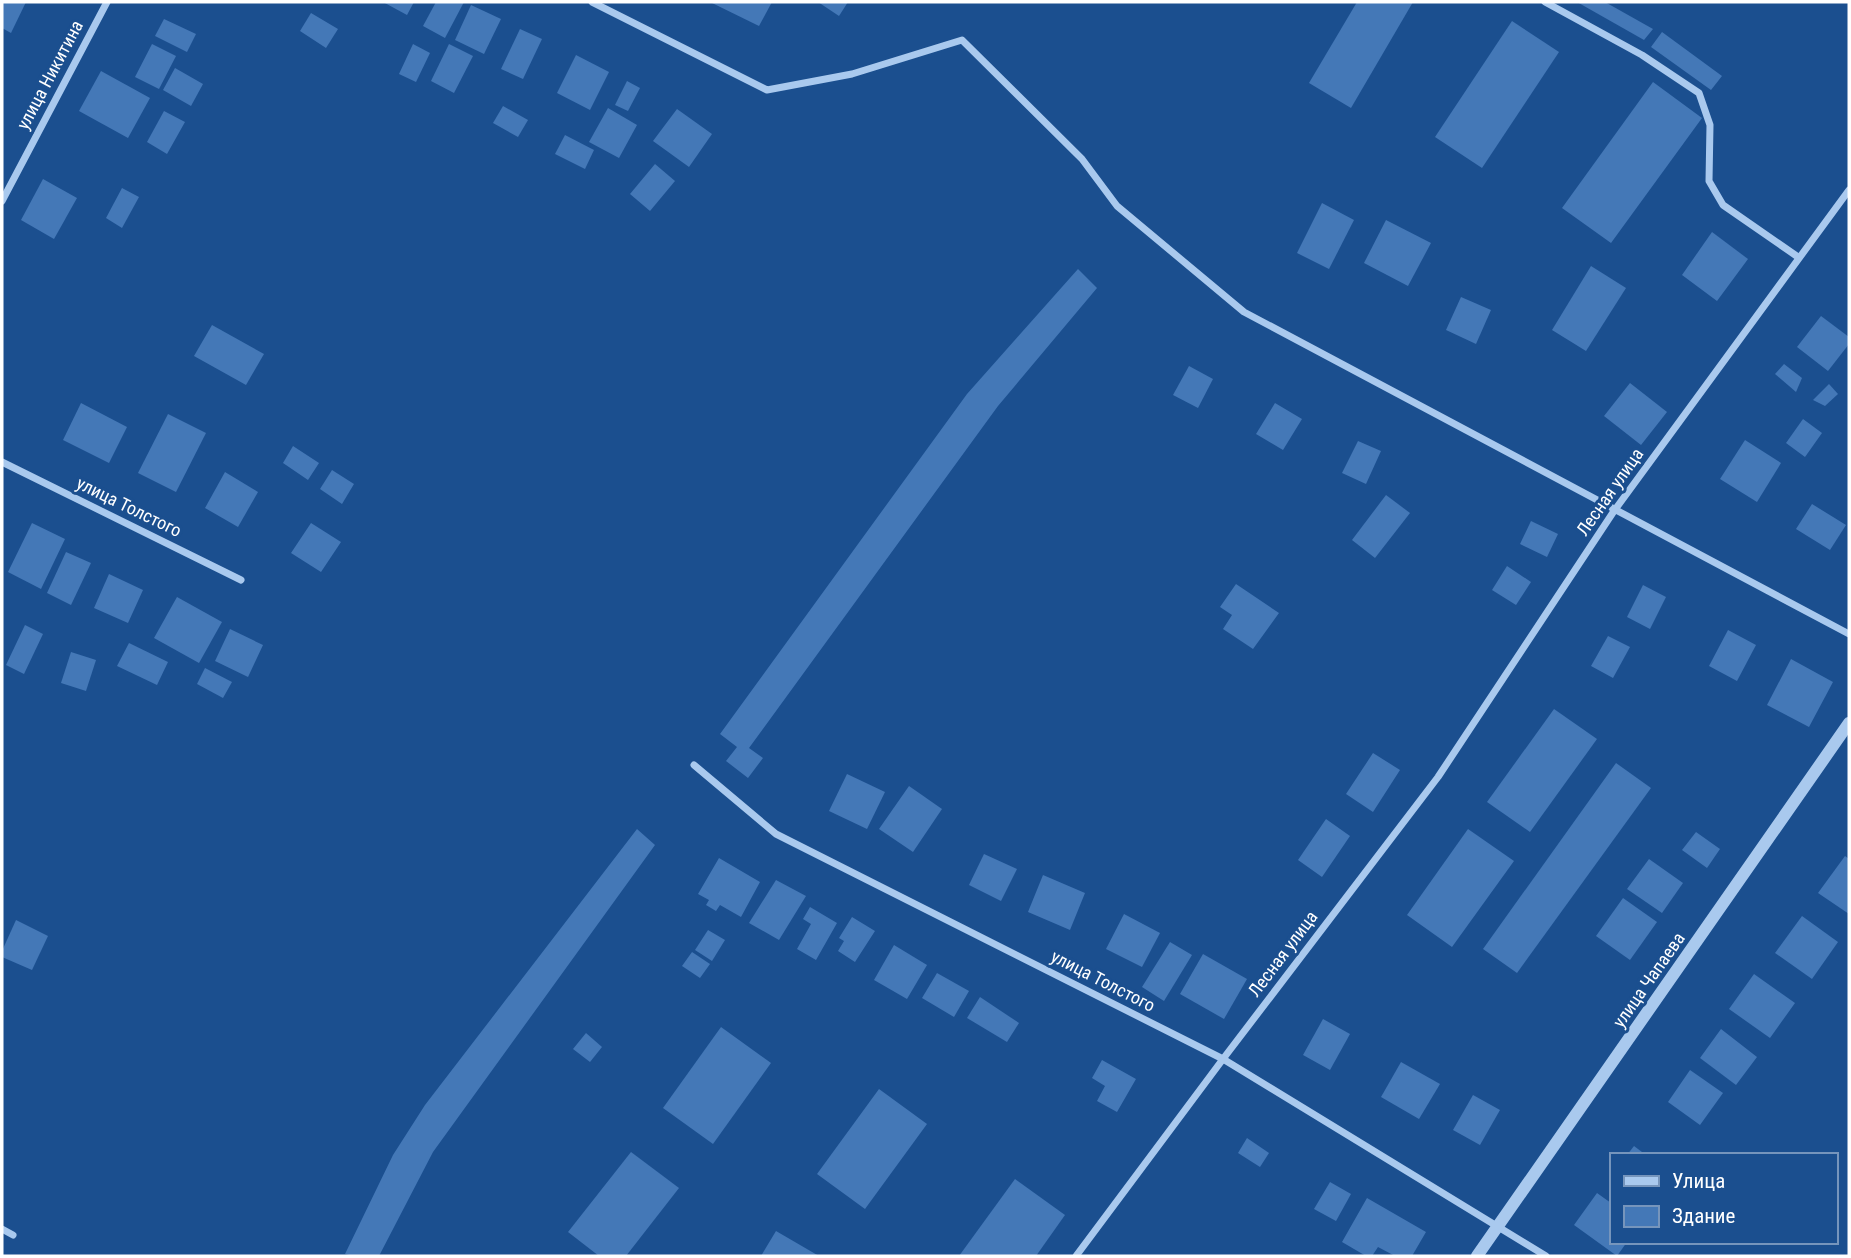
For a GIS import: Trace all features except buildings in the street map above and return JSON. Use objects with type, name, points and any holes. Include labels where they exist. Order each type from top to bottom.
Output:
[{"type":"street","name":"улица Никитина","points":[[2,201],[107,2]]},
{"type":"street","points":[[592,2],[767,90],[852,74],[962,40],[1082,159],[1117,206],[1244,313],[1849,634]]},
{"type":"street","points":[[1545,2],[1642,55],[1699,93],[1710,125],[1709,181],[1723,205],[1798,257]]},
{"type":"street","name":"Лесная улица","points":[[1076,1256],[1438,777],[1614,511],[1849,190]]},
{"type":"street","name":"улица Толстого","points":[[2,462],[241,580]]},
{"type":"street","name":"улица Чапаева","points":[[1477,1256],[1849,723]]},
{"type":"street","name":"улица Толстого","points":[[694,765],[776,834],[1223,1059],[1546,1256]]},
{"type":"street","points":[[2,1229],[13,1235]]}]
